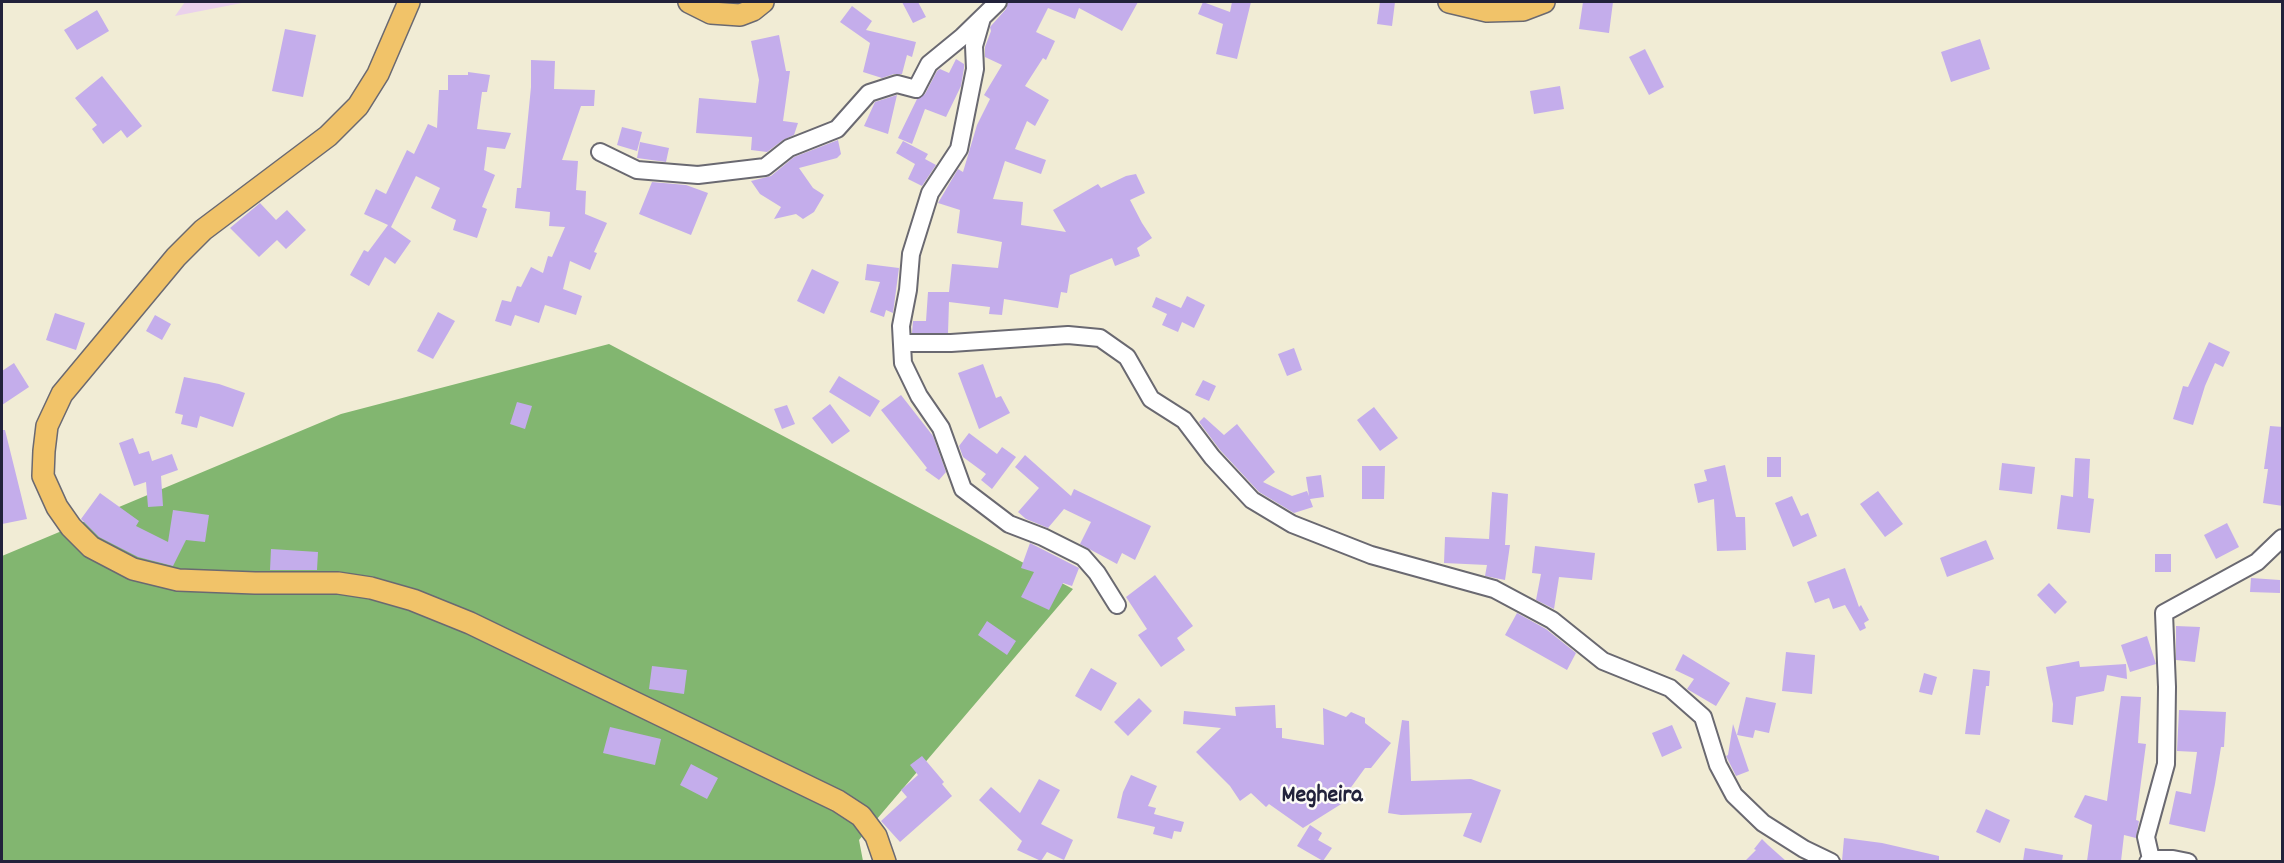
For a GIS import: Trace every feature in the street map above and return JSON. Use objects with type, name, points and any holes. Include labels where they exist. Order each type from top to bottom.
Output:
[{"type":"main road","points":[[409,2],[378,74],[357,106],[327,136],[203,230],[176,257],[62,394],[47,426],[44,451],[43,476],[57,507],[71,527],[91,547],[133,569],[178,580],[338,583],[371,588],[413,600],[470,623],[838,801],[861,816],[876,836],[885,861]]},
{"type":"main road","points":[[689,2],[711,13],[740,15],[753,10],[763,2]]},
{"type":"main road","points":[[1449,2],[1487,11],[1523,10],[1544,2]]},
{"type":"street","points":[[600,152],[637,170],[698,175],[765,167],[789,148],[837,129],[869,93],[897,84],[916,88],[929,64],[998,2]]},
{"type":"street","points":[[982,18],[974,46],[975,69],[959,149],[930,193],[911,254],[908,290],[901,326],[903,363],[919,396],[941,428],[963,489],[1009,524],[1043,537],[1083,557],[1097,573],[1117,605]]},
{"type":"street","points":[[903,343],[951,343],[1068,335],[1100,338],[1127,357],[1151,399],[1184,420],[1212,458],[1252,500],[1292,524],[1371,555],[1494,589],[1552,620],[1603,661],[1670,688],[1703,717],[1718,765],[1734,795],[1763,824],[1804,849],[1831,861]]},
{"type":"street","points":[[2188,861],[2149,860],[2146,837],[2166,764],[2167,687],[2164,613],[2257,561],[2283,538]]},
{"type":"shaded area","points":[[185,2],[247,2],[175,16]]},
{"type":"green space","points":[[609,344],[1073,589],[859,840],[863,861],[2,862],[2,556],[341,414]]},
{"type":"building","points":[[902,2],[918,2],[926,17],[913,23]]},
{"type":"building","points":[[1008,2],[1138,2],[1122,31],[1079,8],[1075,19],[1048,8],[1036,32],[1055,41],[1046,60],[1043,58],[1025,86],[1049,100],[1035,126],[1027,121],[1015,149],[1046,160],[1041,174],[1005,161],[993,199],[1023,202],[1021,225],[1066,232],[1053,210],[1098,184],[1101,188],[1126,176],[1136,174],[1145,193],[1130,200],[1152,238],[1137,248],[1140,256],[1115,266],[1112,258],[1070,275],[1067,293],[1061,292],[1058,308],[1004,299],[1002,315],[989,314],[990,307],[949,302],[948,333],[912,333],[913,321],[926,321],[928,292],[949,292],[952,264],[998,268],[1002,242],[957,233],[960,210],[938,203],[958,169],[963,172],[977,125],[990,99],[984,95],[1002,65],[985,57],[985,47],[991,31],[990,27],[1006,9]]},
{"type":"building","points":[[1203,2],[1230,12],[1232,2],[1251,2],[1237,59],[1216,54],[1223,24],[1198,14]]},
{"type":"building","points":[[1380,2],[1395,2],[1392,26],[1377,24]]},
{"type":"building","points":[[1583,2],[1613,2],[1609,33],[1579,29]]},
{"type":"building","points":[[852,6],[872,21],[866,30],[916,42],[912,57],[907,55],[902,74],[882,78],[863,72],[870,43],[840,22]]},
{"type":"building","points":[[97,10],[109,31],[77,50],[64,30]]},
{"type":"building","points":[[285,29],[316,35],[303,97],[272,91]]},
{"type":"building","points":[[779,35],[786,71],[790,71],[783,121],[798,123],[794,135],[767,152],[751,150],[752,137],[696,133],[699,98],[756,103],[759,80],[751,41]]},
{"type":"building","points":[[1980,39],[1990,69],[1951,82],[1941,52]]},
{"type":"building","points":[[1645,49],[1664,87],[1649,95],[1629,57]]},
{"type":"building","points":[[956,59],[964,64],[961,86],[946,117],[925,109],[912,144],[898,138],[917,99],[925,94],[937,71],[940,69],[949,73]]},
{"type":"building","points":[[531,60],[555,61],[554,89],[595,90],[594,106],[581,106],[562,160],[578,161],[576,190],[586,191],[585,214],[607,223],[594,252],[597,253],[590,270],[570,261],[563,289],[582,296],[576,315],[545,305],[539,323],[515,315],[511,326],[495,321],[502,300],[511,302],[517,286],[521,287],[531,267],[543,273],[548,256],[552,257],[565,227],[549,226],[550,212],[515,208],[517,188],[521,188],[531,87]]},
{"type":"building","points":[[468,72],[490,75],[487,92],[482,92],[477,129],[511,133],[505,149],[487,147],[484,170],[495,175],[482,207],[487,209],[477,238],[453,230],[456,220],[431,208],[440,188],[416,176],[391,227],[411,241],[395,264],[385,257],[369,286],[350,275],[364,250],[368,252],[388,225],[364,214],[376,189],[386,194],[407,150],[414,154],[428,124],[437,128],[439,90],[448,90],[448,75],[468,75]]},
{"type":"building","points":[[102,76],[142,126],[127,138],[121,130],[103,144],[92,129],[97,125],[75,98]]},
{"type":"building","points":[[1560,86],[1564,109],[1534,114],[1530,91]]},
{"type":"building","points":[[897,95],[888,134],[864,126],[875,102]]},
{"type":"building","points":[[622,127],[642,132],[637,151],[617,145]]},
{"type":"building","points":[[838,140],[841,154],[837,158],[799,168],[813,188],[824,195],[814,212],[803,219],[796,214],[774,219],[781,207],[760,194],[751,181],[771,176],[794,157]]},
{"type":"building","points":[[903,141],[928,154],[925,159],[936,165],[922,186],[908,179],[915,164],[896,153]]},
{"type":"building","points":[[640,142],[669,148],[666,162],[637,158]]},
{"type":"building","points":[[652,182],[686,185],[708,193],[691,235],[639,214]]},
{"type":"building","points":[[260,203],[276,220],[287,210],[306,230],[286,249],[277,240],[259,257],[230,228]]},
{"type":"building","points":[[867,264],[899,268],[893,313],[886,310],[884,317],[870,312],[880,282],[865,280]]},
{"type":"building","points":[[812,269],[839,282],[824,314],[797,301]]},
{"type":"building","points":[[1187,296],[1205,305],[1194,328],[1182,322],[1178,332],[1162,325],[1167,314],[1152,307],[1156,297],[1181,308]]},
{"type":"building","points":[[438,312],[455,321],[433,359],[417,351]]},
{"type":"building","points":[[55,313],[85,323],[76,350],[46,340]]},
{"type":"building","points":[[155,315],[171,324],[162,340],[146,331]]},
{"type":"building","points":[[2209,342],[2230,352],[2223,367],[2215,363],[2193,425],[2173,419],[2183,386],[2188,387]]},
{"type":"building","points":[[1294,348],[1302,370],[1287,376],[1278,354]]},
{"type":"building","points":[[14,363],[29,387],[2,405],[2,371]]},
{"type":"building","points":[[983,364],[996,398],[1001,396],[1010,413],[979,429],[958,373]]},
{"type":"building","points":[[839,376],[880,401],[870,417],[829,392]]},
{"type":"building","points":[[184,377],[219,384],[245,393],[233,427],[200,416],[197,428],[181,424],[183,415],[175,413]]},
{"type":"building","points":[[1203,380],[1216,386],[1209,401],[1195,395]]},
{"type":"building","points":[[901,395],[933,436],[946,472],[939,480],[925,470],[927,468],[881,410]]},
{"type":"building","points":[[517,402],[532,406],[525,429],[510,424]]},
{"type":"building","points":[[830,404],[850,431],[832,444],[812,418]]},
{"type":"building","points":[[787,405],[795,424],[782,429],[774,409]]},
{"type":"building","points":[[1374,407],[1398,438],[1380,451],[1357,420]]},
{"type":"building","points":[[1204,417],[1224,435],[1237,424],[1275,472],[1263,482],[1292,496],[1307,491],[1309,496],[1306,477],[1321,475],[1324,497],[1310,499],[1313,507],[1294,513],[1259,492],[1220,450],[1199,422]]},
{"type":"building","points":[[2270,426],[2283,427],[2283,506],[2263,503],[2268,469],[2264,469]]},
{"type":"building","points":[[2,430],[5,430],[27,519],[2,524]]},
{"type":"building","points":[[969,433],[997,454],[1002,447],[1016,457],[992,489],[981,480],[986,474],[963,457],[959,446]]},
{"type":"building","points":[[133,438],[139,454],[149,451],[152,461],[172,454],[178,470],[161,476],[163,506],[148,507],[146,482],[134,486],[119,443]]},
{"type":"building","points":[[1025,455],[1071,496],[1074,489],[1151,526],[1135,560],[1122,553],[1117,564],[1080,544],[1091,522],[1064,509],[1048,528],[1026,519],[1018,512],[1039,488],[1015,467]]},
{"type":"building","points":[[1767,457],[1781,457],[1781,477],[1767,477]]},
{"type":"building","points":[[2075,458],[2090,459],[2088,498],[2094,499],[2090,533],[2057,529],[2061,495],[2073,497]]},
{"type":"building","points":[[2002,463],[2035,467],[2032,494],[1999,490]]},
{"type":"building","points":[[1725,465],[1736,517],[1745,517],[1746,550],[1717,551],[1714,499],[1698,503],[1694,484],[1707,481],[1704,470]]},
{"type":"building","points":[[1362,466],[1385,466],[1384,499],[1362,499]]},
{"type":"building","points":[[1878,491],[1903,524],[1885,537],[1860,504]]},
{"type":"building","points":[[1492,492],[1508,494],[1505,545],[1510,545],[1505,580],[1485,576],[1487,565],[1444,563],[1445,537],[1489,539]]},
{"type":"building","points":[[100,493],[139,521],[136,526],[168,542],[173,510],[209,515],[205,542],[186,540],[173,566],[138,557],[99,537],[81,519]]},
{"type":"building","points":[[1792,496],[1801,516],[1808,513],[1817,536],[1793,547],[1775,503]]},
{"type":"building","points":[[2227,523],[2239,547],[2216,559],[2204,535]]},
{"type":"building","points":[[1986,540],[1994,559],[1947,577],[1940,558]]},
{"type":"building","points":[[1030,543],[1079,568],[1072,586],[1063,583],[1049,610],[1021,597],[1034,572],[1021,568]]},
{"type":"building","points":[[1535,546],[1595,553],[1592,580],[1559,577],[1554,609],[1536,600],[1541,574],[1532,573]]},
{"type":"building","points":[[271,549],[318,552],[317,570],[270,570]]},
{"type":"building","points":[[2155,554],[2171,554],[2171,572],[2155,572]]},
{"type":"building","points":[[1845,568],[1859,607],[1861,605],[1869,620],[1864,623],[1866,628],[1860,631],[1845,605],[1833,609],[1829,598],[1815,603],[1807,582]]},
{"type":"building","points":[[1155,575],[1193,626],[1177,638],[1185,650],[1161,667],[1138,635],[1147,629],[1126,597]]},
{"type":"building","points":[[2251,578],[2280,580],[2280,593],[2250,592]]},
{"type":"building","points":[[2049,583],[2067,602],[2055,614],[2037,595]]},
{"type":"building","points":[[1517,613],[1546,629],[1576,653],[1567,670],[1505,635]]},
{"type":"building","points":[[987,621],[1016,641],[1007,655],[978,635]]},
{"type":"building","points":[[2176,626],[2200,627],[2195,662],[2176,660]]},
{"type":"building","points":[[2147,636],[2156,664],[2130,672],[2121,645]]},
{"type":"building","points":[[1786,652],[1815,655],[1812,694],[1782,691]]},
{"type":"building","points":[[1683,654],[1730,683],[1716,706],[1687,689],[1694,679],[1675,670]]},
{"type":"building","points":[[2079,661],[2080,667],[2126,664],[2127,679],[2107,675],[2104,691],[2076,697],[2073,725],[2052,722],[2053,704],[2046,667]]},
{"type":"building","points":[[652,666],[687,670],[684,694],[649,689]]},
{"type":"building","points":[[1091,668],[1117,683],[1101,711],[1075,696]]},
{"type":"building","points":[[1973,669],[1990,671],[1980,735],[1965,734]]},
{"type":"building","points":[[1924,673],[1937,677],[1932,695],[1919,692]]},
{"type":"building","points":[[2121,696],[2141,697],[2138,743],[2146,744],[2136,820],[2139,821],[2136,838],[2124,835],[2121,861],[2087,861],[2092,825],[2074,817],[2085,795],[2107,801]]},
{"type":"building","points":[[1746,697],[1776,703],[1769,733],[1755,730],[1753,738],[1737,735]]},
{"type":"building","points":[[1139,698],[1152,711],[1128,736],[1114,722]]},
{"type":"building","points":[[1275,705],[1276,728],[1282,728],[1282,738],[1324,745],[1323,708],[1346,717],[1351,712],[1365,718],[1365,723],[1391,743],[1371,768],[1365,768],[1344,797],[1346,801],[1303,828],[1269,804],[1266,807],[1251,793],[1240,801],[1230,786],[1196,752],[1221,728],[1183,724],[1184,711],[1236,716],[1235,707]]},
{"type":"building","points":[[2179,710],[2226,712],[2224,747],[2221,747],[2205,832],[2169,824],[2176,791],[2191,794],[2197,752],[2177,751]]},
{"type":"building","points":[[1402,720],[1409,721],[1411,781],[1471,779],[1501,790],[1481,843],[1463,836],[1472,813],[1401,815],[1388,813]]},
{"type":"building","points":[[1733,724],[1749,771],[1736,776],[1726,756]]},
{"type":"building","points":[[1672,725],[1682,748],[1662,757],[1652,733]]},
{"type":"building","points":[[610,727],[661,739],[655,765],[603,753]]},
{"type":"building","points":[[922,756],[944,782],[942,784],[952,796],[900,842],[881,821],[907,797],[901,790],[918,775],[910,765]]},
{"type":"building","points":[[691,764],[718,778],[707,799],[680,785]]},
{"type":"building","points":[[1131,775],[1157,786],[1148,806],[1156,808],[1154,814],[1184,822],[1181,832],[1174,831],[1172,839],[1153,834],[1155,827],[1117,818],[1123,792]]},
{"type":"building","points":[[1039,779],[1060,790],[1041,824],[1073,840],[1064,860],[1047,852],[1041,861],[1017,850],[1022,841],[979,800],[991,787],[1020,813]]},
{"type":"building","points":[[1986,809],[2010,820],[2000,843],[1976,832]]},
{"type":"building","points":[[1310,825],[1322,833],[1318,840],[1332,848],[1323,861],[1297,846]]},
{"type":"building","points":[[1844,838],[1882,843],[1939,856],[1939,861],[1842,861]]},
{"type":"building","points":[[1762,839],[1786,861],[1745,861],[1756,850],[1754,849]]},
{"type":"building","points":[[2025,848],[2063,855],[2062,861],[2023,861]]},
{"type":"district","name":"Megheira","points":[[1322,798]]}]
